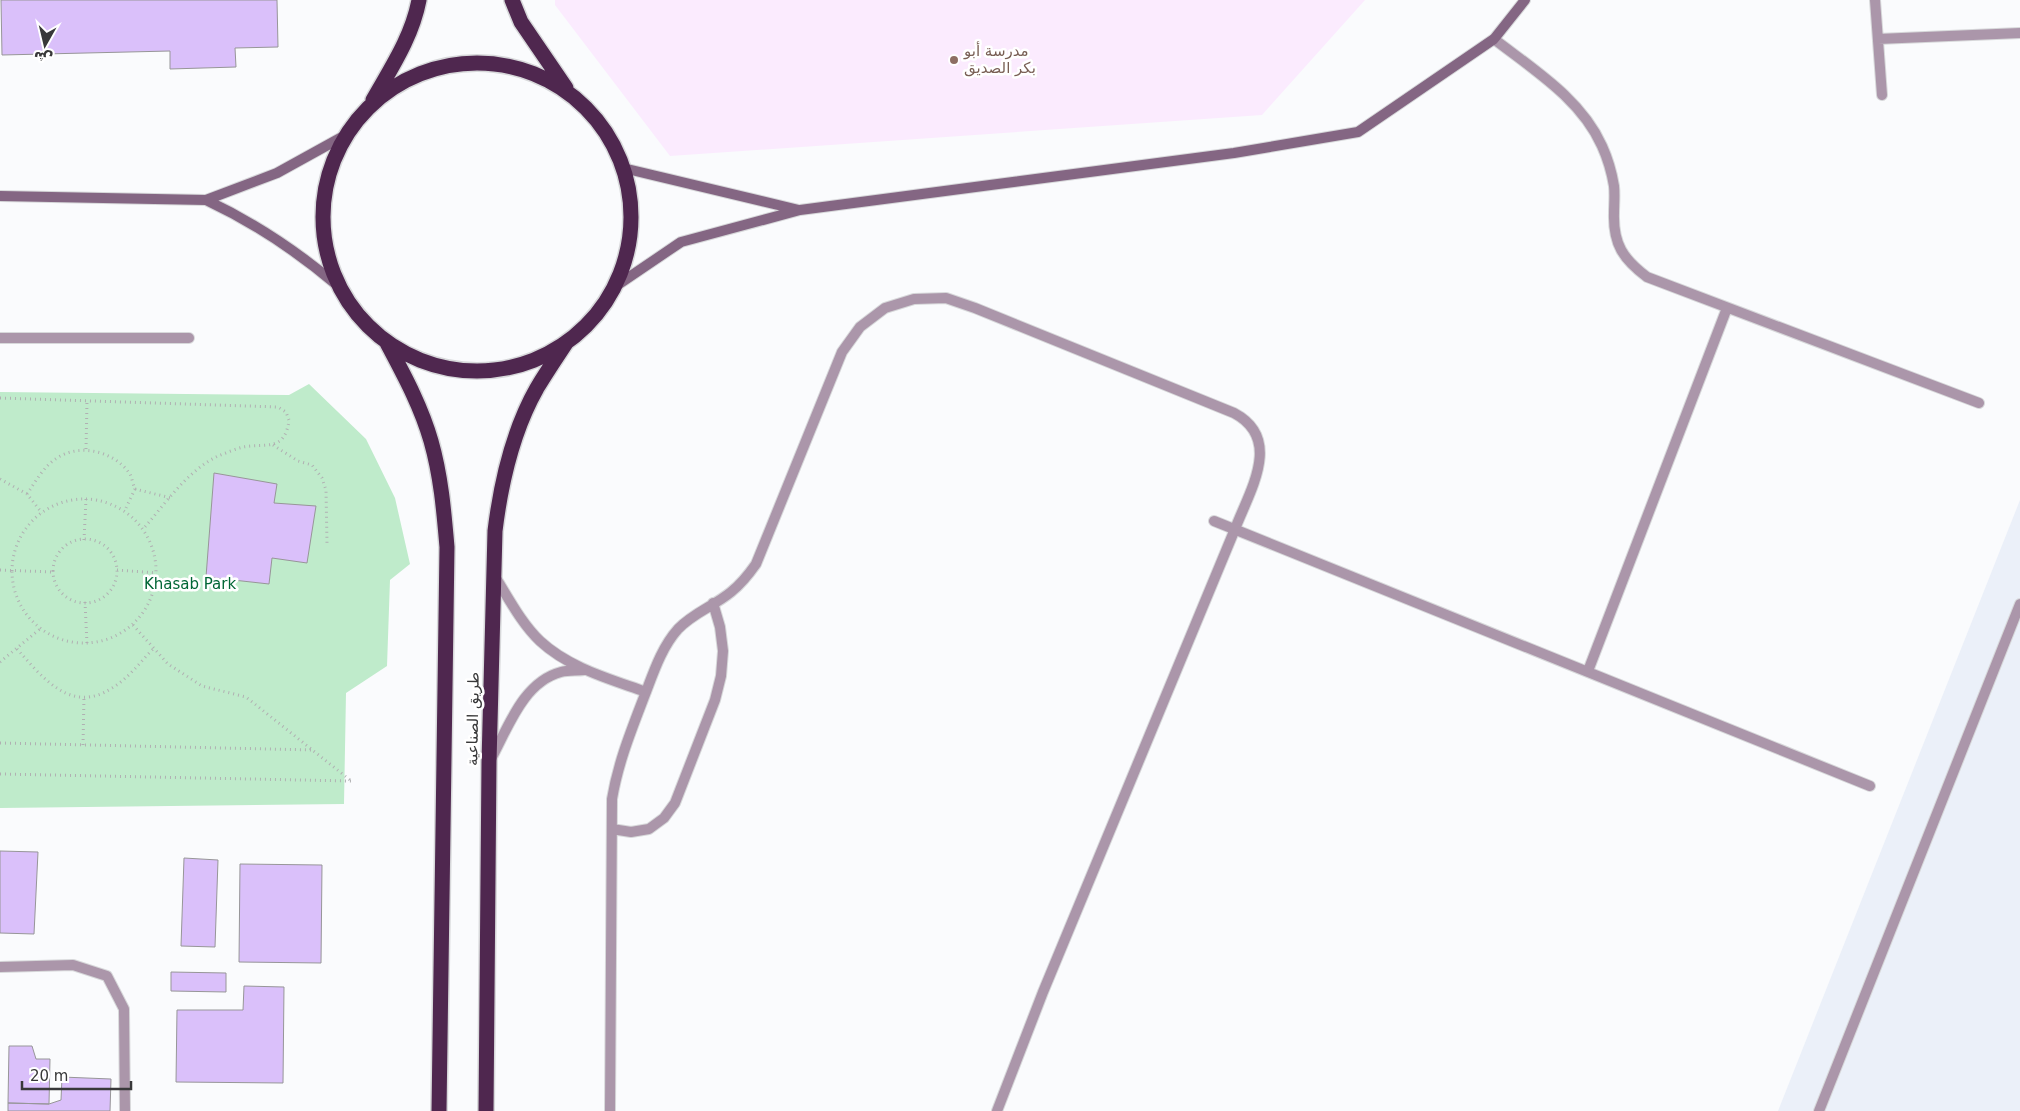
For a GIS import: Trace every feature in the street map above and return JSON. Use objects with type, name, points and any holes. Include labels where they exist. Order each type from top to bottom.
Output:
[{"type":"highway","points":[[371,103],[406,79],[446,65],[489,63],[531,72],[568,92],[594,115],[615,145],[627,179],[632,215],[628,252],[616,286],[594,318],[566,343],[532,361],[496,370],[458,370],[421,360],[387,343],[360,317],[338,286],[325,249],[322,210],[328,171],[344,136],[371,103],[401,51],[416,15],[419,0]]},
{"type":"highway","points":[[512,0],[521,22],[568,92]]},
{"type":"highway","name":"طريق الصناعية","points":[[387,343],[412,390],[431,441],[442,493],[447,547],[439,1111]]},
{"type":"highway","name":"طريق الصناعية","points":[[486,1111],[489,762],[494,574],[499,494],[514,440],[536,389],[566,343]]},
{"type":"main road","points":[[616,286],[681,242],[800,210],[1234,154],[1358,132],[1494,39],[1525,0]]},
{"type":"main road","points":[[0,196],[206,200],[277,173],[344,136]]},
{"type":"main road","points":[[623,168],[800,210]]},
{"type":"main road","points":[[206,200],[242,217],[276,237],[338,286]]},
{"type":"street","points":[[1875,0],[1882,95]]},
{"type":"street","points":[[1878,39],[2020,33]]},
{"type":"street","points":[[1494,39],[1548,81],[1580,109],[1602,146],[1614,187],[1614,229],[1619,248],[1631,265],[1647,277],[1979,403]]},
{"type":"street","points":[[610,1111],[612,799],[617,768],[646,692],[665,647],[678,630],[694,615],[730,593],[745,580],[756,564],[842,352],[860,327],[885,308],[914,299],[946,298],[975,308],[1246,420],[1256,431],[1261,459],[1236,529],[1043,992],[997,1111]]},
{"type":"street","points":[[1588,672],[1727,308]]},
{"type":"street","points":[[0,338],[189,338]]},
{"type":"street","points":[[1214,520],[1870,786]]},
{"type":"street","points":[[494,574],[524,623],[540,642],[584,670],[646,692]]},
{"type":"street","points":[[612,829],[631,832],[649,829],[664,818],[675,803],[715,700],[721,676],[723,651],[720,627],[713,603]]},
{"type":"street","points":[[1819,1111],[2020,604]]},
{"type":"street","points":[[489,762],[524,699],[540,682],[561,672],[584,670]]},
{"type":"street","points":[[0,967],[73,965],[107,976],[124,1009],[125,1111]]},
{"type":"path","points":[[0,398],[278,407],[286,412],[290,420],[282,438],[273,445],[243,447],[216,457],[191,476],[144,528]]},
{"type":"path","points":[[86,449],[87,401]]},
{"type":"path","points":[[273,445],[298,461],[312,465],[322,478],[326,490],[327,544]]},
{"type":"path","points":[[27,494],[41,474],[57,458],[74,451],[86,449],[99,452],[116,462],[130,474],[135,489],[125,510]]},
{"type":"path","points":[[0,479],[27,494],[42,513]]},
{"type":"path","points":[[135,489],[171,498]]},
{"type":"path","points":[[77,498],[102,500],[125,510],[144,528],[156,556],[157,581],[150,605],[133,625],[112,639],[87,644],[62,640],[40,628],[22,610],[13,586],[12,561],[19,537],[32,520],[52,505],[77,498]]},
{"type":"path","points":[[84,540],[86,499]]},
{"type":"path","points":[[84,540],[96,540],[106,546],[113,554],[117,570],[114,586],[106,596],[96,601],[74,600],[64,595],[56,582],[53,572],[55,560],[60,551],[69,544],[84,540]]},
{"type":"path","points":[[0,570],[53,572]]},
{"type":"path","points":[[117,570],[157,573]]},
{"type":"path","points":[[85,602],[87,644]]},
{"type":"path","points":[[0,774],[351,781],[246,697],[202,686],[168,664],[133,625]]},
{"type":"path","points":[[0,662],[40,628]]},
{"type":"path","points":[[17,648],[61,692],[84,696],[103,694],[114,688],[154,648]]},
{"type":"path","points":[[83,745],[84,696]]},
{"type":"path","points":[[0,743],[312,750]]},
{"type":"shaded area","name":"مدرسة أبو بكر الصديق","points":[[555,0],[1365,0],[1262,115],[670,156],[555,5]]},
{"type":"shaded area","points":[[2020,500],[2020,1111],[1778,1111]]},
{"type":"green space","name":"Khasab Park","points":[[309,384],[366,439],[395,498],[410,564],[390,580],[387,666],[346,693],[344,804],[0,808],[0,392],[289,395]]},
{"type":"building","points":[[1,0],[277,0],[278,47],[235,48],[236,67],[170,69],[170,51],[2,55]]},
{"type":"building","points":[[214,473],[277,484],[274,503],[316,506],[307,563],[272,558],[269,584],[206,577]]},
{"type":"building","points":[[0,851],[38,852],[34,934],[0,933]]},
{"type":"building","points":[[184,858],[218,860],[215,947],[181,946]]},
{"type":"building","points":[[240,864],[322,865],[321,963],[239,962]]},
{"type":"building","points":[[171,972],[226,973],[226,992],[171,991]]},
{"type":"building","points":[[244,986],[284,987],[283,1083],[176,1082],[177,1010],[243,1010]]},
{"type":"building","points":[[9,1046],[32,1046],[36,1059],[50,1059],[49,1104],[8,1103]]},
{"type":"building","points":[[62,1077],[111,1079],[110,1111],[8,1111],[8,1103],[49,1104],[61,1100]]},
{"type":"place","name":"مدرسة أبو بكر الصديق","points":[[954,60]]}]
